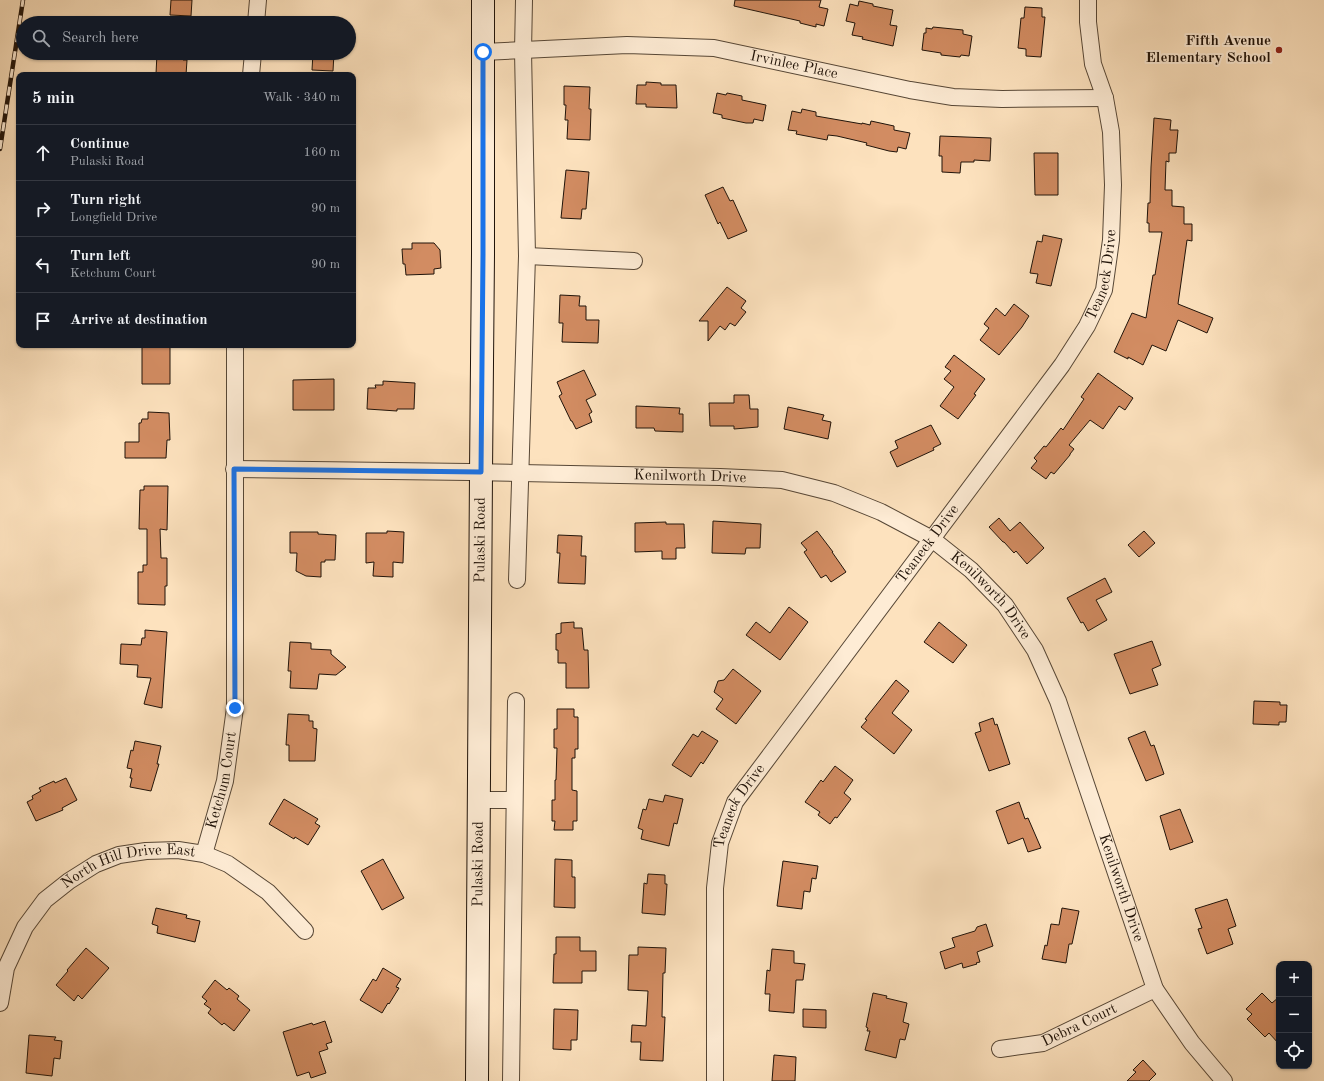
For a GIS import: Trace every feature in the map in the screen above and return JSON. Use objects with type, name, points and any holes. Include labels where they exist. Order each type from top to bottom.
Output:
[{"type":"main road","name":"Pulaski Road","points":[[477,1081],[483,254],[483,0]]},
{"type":"street","points":[[257,16],[258,0]]},
{"type":"street","points":[[517,580],[527,256],[523,51],[524,0]]},
{"type":"street","name":"Teaneck Drive","points":[[715,1081],[716,888],[720,842],[735,802],[1062,365],[1087,326],[1104,290],[1111,240],[1113,185],[1111,132],[1105,98],[1092,64],[1088,22],[1088,0]]},
{"type":"street","name":"Irvinlee Place","points":[[483,52],[627,45],[714,48],[910,90],[953,97],[1002,99],[1105,98]]},
{"type":"street","points":[[251,72],[252,60]]},
{"type":"street","points":[[527,256],[634,262]]},
{"type":"street","name":"Ketchum Court","points":[[204,854],[225,780],[235,708],[235,348]]},
{"type":"street","name":"Kenilworth Drive","points":[[234,469],[481,472],[720,477],[782,480],[834,493],[881,512],[932,539],[971,570],[1005,605],[1035,650],[1058,701],[1155,989],[1192,1043],[1224,1081]]},
{"type":"street","points":[[511,1081],[516,701]]},
{"type":"street","points":[[478,800],[514,800]]},
{"type":"street","name":"North Hill Drive East","points":[[0,1003],[6,968],[25,927],[45,900],[69,881],[96,864],[119,855],[146,850],[178,850],[204,854],[228,864],[268,892],[305,931]]},
{"type":"street","name":"Debra Court","points":[[1000,1049],[1043,1043],[1155,989]]},
{"type":"building","points":[[171,0],[192,0],[191,16],[170,15]]},
{"type":"building","points":[[735,0],[821,0],[819,7],[828,9],[824,26],[816,24],[816,27],[800,23],[800,21],[734,6]]},
{"type":"building","points":[[859,1],[873,4],[873,6],[893,10],[890,25],[897,26],[893,46],[862,39],[863,37],[852,35],[855,23],[846,21],[850,4],[858,6]]},
{"type":"building","points":[[1025,7],[1042,8],[1042,17],[1045,17],[1041,57],[1026,56],[1026,49],[1018,48],[1021,18],[1024,18]]},
{"type":"building","points":[[933,27],[963,30],[963,34],[972,36],[969,56],[961,55],[960,57],[941,55],[941,53],[922,50],[926,28],[932,29]]},
{"type":"building","points":[[157,60],[187,60],[186,72],[156,72]]},
{"type":"building","points":[[313,60],[334,60],[333,71],[312,70]]},
{"type":"building","points":[[646,82],[661,83],[661,85],[676,85],[677,108],[646,107],[646,104],[636,104],[637,85],[646,85]]},
{"type":"building","points":[[564,86],[590,87],[590,140],[567,139],[568,120],[565,120],[566,105],[564,105]]},
{"type":"building","points":[[717,93],[742,96],[742,100],[766,105],[763,121],[754,119],[753,123],[746,123],[722,118],[722,115],[713,113]]},
{"type":"building","points":[[802,109],[816,112],[816,116],[862,124],[870,125],[871,121],[894,126],[894,130],[910,133],[906,149],[898,147],[897,152],[889,151],[866,145],[867,143],[837,136],[828,135],[827,140],[796,134],[797,131],[788,130],[792,111],[801,113]]},
{"type":"building","points":[[1154,118],[1171,120],[1170,130],[1178,130],[1176,153],[1169,153],[1169,162],[1166,161],[1165,190],[1172,190],[1172,206],[1184,207],[1184,224],[1192,224],[1192,241],[1187,240],[1178,304],[1213,318],[1207,333],[1178,320],[1166,351],[1152,345],[1143,365],[1114,352],[1132,313],[1146,318],[1153,275],[1155,275],[1162,232],[1149,232],[1149,223],[1147,223],[1148,203],[1150,203]]},
{"type":"building","points":[[940,136],[991,138],[990,161],[974,160],[974,162],[961,162],[960,173],[942,172],[942,156],[939,156]]},
{"type":"building","points":[[1034,153],[1058,153],[1058,195],[1035,195]]},
{"type":"building","points":[[566,170],[589,172],[586,209],[582,209],[581,219],[561,218]]},
{"type":"building","points":[[723,187],[730,201],[733,200],[747,231],[728,239],[720,222],[718,224],[705,195]]},
{"type":"building","points":[[1043,235],[1062,239],[1051,286],[1036,283],[1038,274],[1030,273],[1037,241],[1042,242]]},
{"type":"building","points":[[412,243],[434,243],[440,250],[441,268],[434,269],[434,274],[406,275],[405,264],[403,264],[402,249],[412,249]]},
{"type":"building","points":[[727,287],[746,301],[741,308],[746,312],[735,326],[730,323],[725,330],[720,326],[708,341],[708,321],[699,321]]},
{"type":"building","points":[[560,295],[580,296],[579,306],[586,306],[586,320],[599,320],[598,343],[562,342],[563,323],[559,323]]},
{"type":"building","points":[[1014,304],[1029,316],[999,355],[980,340],[989,328],[984,324],[996,308],[1005,316]]},
{"type":"building","points":[[142,348],[170,348],[170,384],[142,384]]},
{"type":"building","points":[[954,355],[985,379],[974,394],[976,395],[958,419],[940,406],[954,387],[944,379],[951,371],[945,367]]},
{"type":"building","points":[[584,370],[596,395],[586,400],[592,412],[589,414],[592,422],[576,429],[559,396],[562,394],[557,382]]},
{"type":"building","points":[[1098,373],[1133,398],[1125,410],[1119,406],[1103,429],[1090,420],[1069,445],[1074,449],[1070,455],[1054,474],[1051,472],[1046,479],[1031,468],[1037,461],[1034,458],[1044,446],[1046,447],[1061,428],[1063,430],[1084,399],[1081,397]]},
{"type":"building","points":[[334,379],[334,410],[293,410],[293,380]]},
{"type":"building","points":[[383,381],[415,383],[414,409],[397,409],[397,411],[367,409],[368,388],[376,388],[375,385],[383,385]]},
{"type":"building","points":[[734,395],[749,395],[750,409],[758,409],[758,427],[734,429],[734,426],[710,426],[709,403],[734,403]]},
{"type":"building","points":[[636,406],[680,408],[679,414],[683,414],[683,432],[655,431],[654,428],[636,428]]},
{"type":"building","points":[[788,407],[824,415],[822,420],[831,422],[828,439],[784,429]]},
{"type":"building","points":[[148,412],[169,413],[170,440],[167,440],[166,458],[125,458],[125,442],[139,442],[139,423],[141,423],[142,419],[148,419]]},
{"type":"building","points":[[931,425],[941,444],[933,448],[934,450],[897,467],[890,452],[898,448],[895,441]]},
{"type":"building","points":[[144,486],[168,486],[167,530],[160,529],[161,558],[167,558],[165,605],[138,604],[138,572],[143,572],[143,565],[147,565],[147,529],[139,529],[140,490],[144,490]]},
{"type":"building","points":[[999,518],[1010,531],[1020,522],[1044,548],[1027,564],[1016,551],[1014,553],[989,527]]},
{"type":"building","points":[[713,521],[761,524],[760,548],[746,548],[745,554],[712,553]]},
{"type":"building","points":[[666,522],[666,524],[684,524],[685,548],[676,548],[676,559],[662,559],[662,551],[635,552],[635,523]]},
{"type":"building","points":[[387,531],[404,532],[403,563],[393,562],[393,577],[373,576],[374,562],[366,563],[366,533],[387,533]]},
{"type":"building","points":[[817,531],[846,572],[831,582],[826,575],[821,578],[804,552],[807,550],[801,543]]},
{"type":"building","points":[[1144,531],[1155,543],[1139,557],[1128,545]]},
{"type":"building","points":[[290,532],[318,532],[318,534],[336,535],[335,560],[325,560],[325,562],[321,562],[321,577],[306,576],[296,571],[297,553],[290,553]]},
{"type":"building","points":[[558,535],[582,536],[581,556],[586,556],[585,584],[558,583],[560,553],[557,553]]},
{"type":"building","points":[[1105,578],[1112,592],[1096,600],[1107,620],[1088,631],[1083,622],[1081,623],[1067,598]]},
{"type":"building","points":[[789,607],[808,622],[780,660],[746,635],[756,622],[770,633]]},
{"type":"building","points":[[574,622],[574,628],[582,628],[584,650],[588,650],[589,688],[566,688],[566,663],[558,663],[556,634],[561,633],[561,623]]},
{"type":"building","points":[[939,622],[967,645],[953,663],[924,642]]},
{"type":"building","points":[[145,630],[167,632],[162,708],[144,704],[151,678],[137,677],[138,665],[120,664],[121,644],[141,645],[142,638],[145,638]]},
{"type":"building","points":[[1152,641],[1161,665],[1152,669],[1158,685],[1130,694],[1114,654]]},
{"type":"building","points":[[290,642],[311,643],[311,649],[331,650],[331,654],[346,667],[336,675],[319,674],[317,689],[290,688],[291,671],[288,671]]},
{"type":"building","points":[[733,669],[761,691],[736,724],[716,709],[723,699],[714,692],[718,681],[724,680]]},
{"type":"building","points":[[896,680],[909,691],[892,713],[912,730],[894,754],[861,727],[867,720],[865,719]]},
{"type":"building","points":[[1254,701],[1280,702],[1280,705],[1287,705],[1286,722],[1279,722],[1279,725],[1253,724]]},
{"type":"building","points":[[557,709],[574,709],[574,717],[578,717],[578,749],[575,749],[575,758],[572,758],[572,790],[577,791],[577,821],[573,821],[573,830],[554,830],[555,821],[552,821],[552,800],[555,800],[556,780],[557,748],[554,748],[554,729],[557,729]]},
{"type":"building","points":[[288,714],[309,715],[309,721],[313,721],[313,728],[317,729],[315,761],[289,761],[289,745],[286,745]]},
{"type":"building","points":[[993,718],[995,725],[997,724],[1010,764],[989,771],[975,733],[981,731],[979,723]]},
{"type":"building","points":[[702,731],[718,741],[703,764],[701,762],[691,777],[672,765],[693,734],[698,737]]},
{"type":"building","points":[[1145,731],[1151,746],[1154,745],[1164,774],[1146,781],[1128,738]]},
{"type":"building","points":[[135,741],[161,746],[157,764],[159,764],[151,791],[130,787],[132,769],[127,768],[131,750],[133,751]]},
{"type":"building","points":[[835,766],[853,780],[844,793],[851,799],[837,818],[835,817],[830,824],[818,815],[820,812],[805,802],[821,780],[823,782]]},
{"type":"building","points":[[66,778],[77,800],[62,808],[63,810],[36,821],[27,802],[33,799],[32,796],[41,791],[39,788],[54,781],[55,783]]},
{"type":"building","points":[[665,795],[683,799],[677,824],[674,823],[669,846],[641,839],[643,830],[638,828],[643,809],[646,810],[649,799],[663,802]]},
{"type":"building","points":[[284,799],[318,819],[315,823],[320,826],[308,845],[295,837],[294,839],[269,824]]},
{"type":"building","points":[[1019,802],[1025,819],[1028,818],[1041,848],[1028,852],[1023,838],[1008,844],[996,811]]},
{"type":"building","points":[[1180,809],[1193,842],[1170,850],[1160,816]]},
{"type":"building","points":[[383,859],[404,898],[382,910],[361,871]]},
{"type":"building","points":[[555,859],[572,860],[572,877],[575,877],[575,908],[554,907]]},
{"type":"building","points":[[783,861],[818,866],[816,879],[812,878],[810,892],[804,891],[802,909],[777,906]]},
{"type":"building","points":[[648,874],[665,875],[665,884],[667,884],[665,915],[642,913],[644,883],[647,884]]},
{"type":"building","points":[[1227,899],[1236,926],[1228,929],[1233,944],[1207,954],[1198,929],[1202,928],[1195,909]]},
{"type":"building","points":[[156,908],[187,915],[186,918],[200,921],[195,942],[157,933],[158,926],[152,924]]},
{"type":"building","points":[[1062,908],[1079,911],[1072,944],[1069,944],[1066,963],[1042,959],[1045,945],[1047,946],[1051,924],[1059,925]]},
{"type":"building","points":[[986,924],[993,946],[977,952],[980,962],[963,968],[962,963],[945,969],[940,952],[955,947],[952,938],[975,931],[977,927]]},
{"type":"building","points":[[556,937],[580,937],[580,951],[596,951],[596,971],[582,971],[582,983],[553,983]]},
{"type":"building","points":[[638,947],[666,948],[665,973],[663,973],[662,1017],[665,1017],[663,1061],[640,1060],[641,1042],[631,1042],[632,1025],[646,1026],[648,991],[628,990],[629,955],[638,955]]},
{"type":"building","points":[[86,948],[109,968],[82,999],[78,995],[74,1001],[56,985]]},
{"type":"building","points":[[772,949],[794,951],[794,963],[805,964],[803,980],[796,980],[794,1013],[769,1011],[770,994],[765,994],[767,970],[770,971]]},
{"type":"building","points":[[383,968],[401,979],[396,987],[399,988],[382,1013],[360,1000],[373,979],[376,981]]},
{"type":"building","points":[[215,980],[227,990],[229,988],[239,996],[237,999],[250,1010],[234,1031],[224,1023],[222,1025],[208,1013],[211,1009],[204,1004],[207,1001],[202,997]]},
{"type":"building","points":[[873,993],[907,1003],[903,1022],[909,1024],[905,1040],[900,1039],[896,1058],[865,1050],[870,1031],[867,1031],[868,1028],[866,1027]]},
{"type":"building","points":[[1262,993],[1272,1003],[1276,1000],[1276,1041],[1269,1033],[1265,1037],[1247,1019],[1252,1014],[1246,1009]]},
{"type":"building","points":[[554,1009],[578,1010],[577,1040],[571,1040],[571,1050],[553,1049]]},
{"type":"building","points":[[803,1009],[826,1010],[826,1028],[803,1027]]},
{"type":"building","points":[[325,1021],[332,1042],[326,1044],[328,1049],[319,1052],[326,1073],[311,1078],[309,1072],[297,1076],[283,1032],[312,1023],[313,1025]]},
{"type":"building","points":[[29,1035],[56,1037],[54,1040],[62,1041],[60,1059],[54,1058],[52,1076],[26,1073]]},
{"type":"building","points":[[774,1055],[796,1057],[795,1081],[772,1081]]},
{"type":"building","points":[[1143,1060],[1156,1074],[1149,1081],[1127,1081],[1136,1072],[1133,1070]]},
{"type":"railway","points":[[21,16],[23,0]]},
{"type":"railway","points":[[0,149],[16,45]]},
{"type":"place","name":"Fifth Avenue Elementary School","points":[[1279,50]]},
{"type":"route","points":[[235,708],[234,469],[481,472],[483,52]]}]
